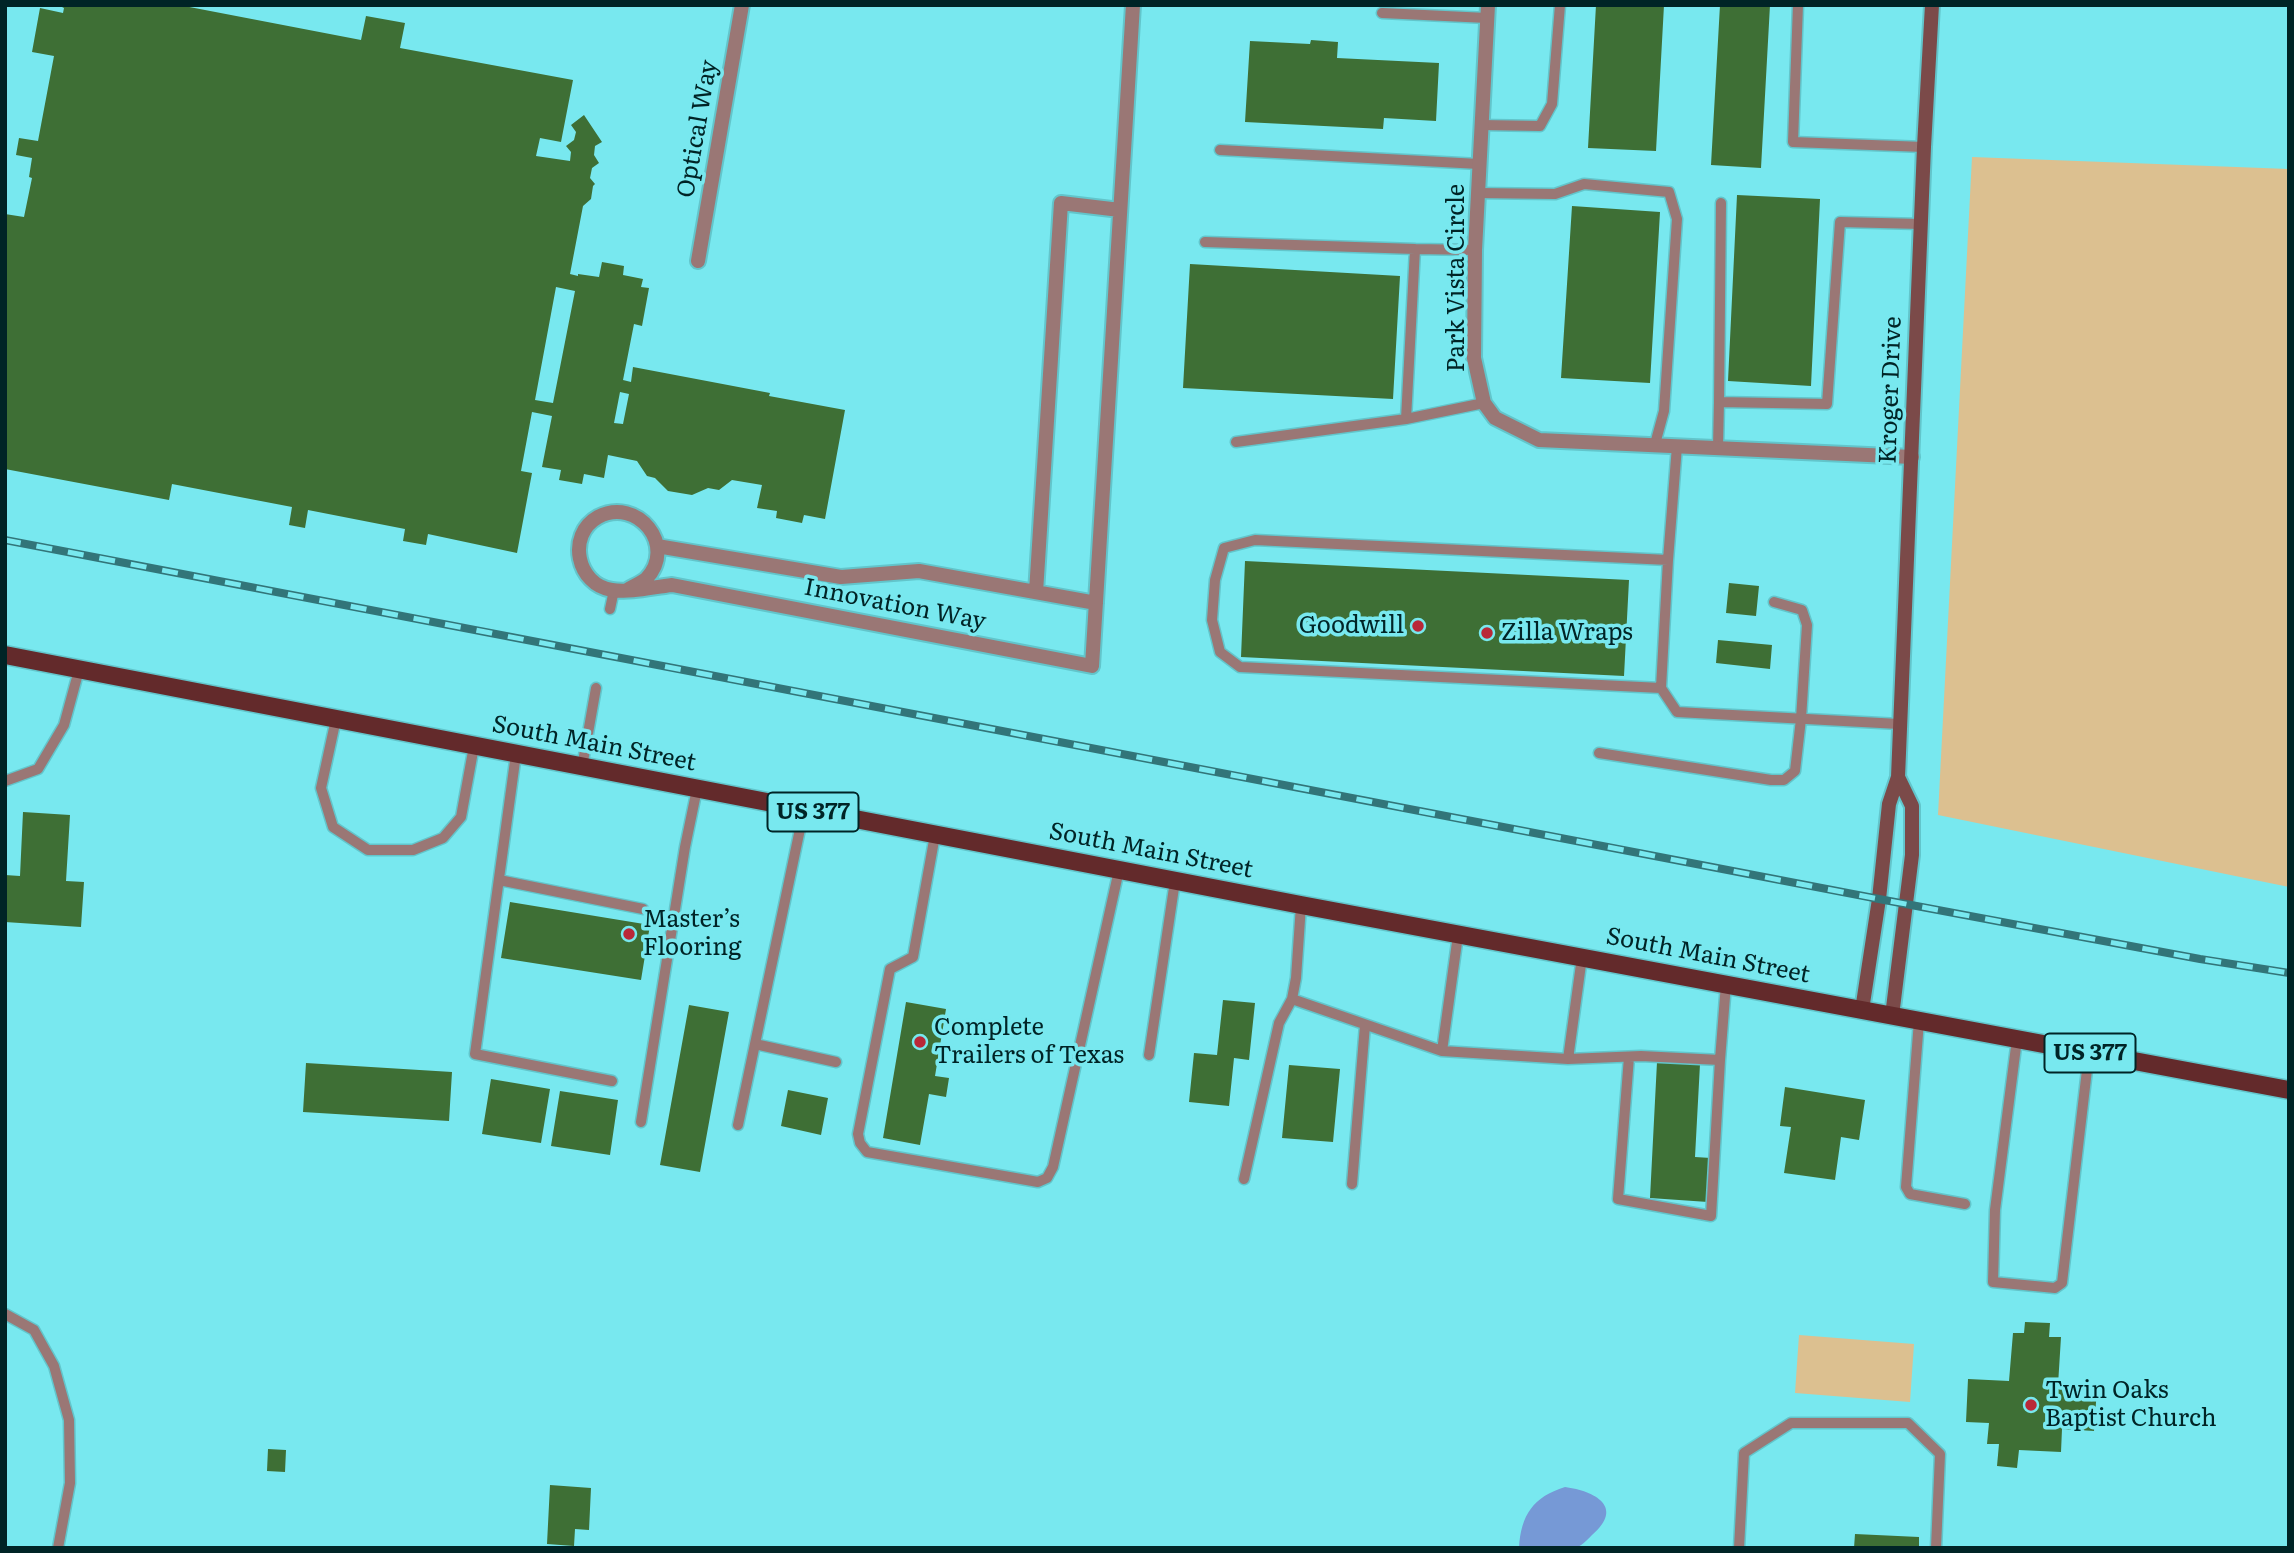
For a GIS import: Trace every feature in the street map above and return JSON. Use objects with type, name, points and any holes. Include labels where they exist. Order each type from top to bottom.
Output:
[{"type":"main road","name":"Kroger Drive","points":[[1862,1010],[1879,899],[1889,804],[1898,777],[1932,5]]},
{"type":"main road","name":"South Main Street","points":[[5,655],[1458,935],[2289,1090]]},
{"type":"main road","name":"Kroger Drive","points":[[1892,1016],[1912,855],[1912,806],[1898,777]]},
{"type":"street","name":"Optical Way","points":[[698,261],[742,5]]},
{"type":"street","name":"Innovation Way","points":[[620,590],[671,585],[1092,666],[1133,5]]},
{"type":"street","name":"Park Vista Circle","points":[[1487,12],[1475,250],[1474,358],[1483,403],[1495,418],[1539,440],[1912,457]]},
{"type":"street","points":[[1036,592],[1061,203],[1120,210]]},
{"type":"street","points":[[628,512],[645,522],[653,533],[657,557],[653,570],[644,581],[620,590],[600,587],[590,579],[582,568],[578,551],[580,537],[587,525],[606,513],[628,512]]},
{"type":"street","name":"Innovation Way","points":[[657,546],[841,577],[919,571],[1096,603]]},
{"type":"lane","points":[[1482,124],[1540,126],[1552,104],[1560,5]]},
{"type":"lane","points":[[1798,5],[1793,142],[1924,147]]},
{"type":"lane","points":[[1382,13],[1487,12]]},
{"type":"lane","points":[[1220,150],[1479,164]]},
{"type":"lane","points":[[1478,193],[1555,194],[1584,184],[1669,192],[1677,219],[1664,411],[1654,444]]},
{"type":"lane","points":[[1718,447],[1721,203]]},
{"type":"lane","points":[[1719,402],[1827,404],[1840,222],[1921,224]]},
{"type":"lane","points":[[1205,242],[1475,250]]},
{"type":"lane","points":[[1406,419],[1415,249]]},
{"type":"lane","points":[[1236,442],[1406,419],[1483,403]]},
{"type":"lane","points":[[1678,446],[1661,688],[1677,712],[1899,724]]},
{"type":"lane","points":[[1661,688],[1240,667],[1220,652],[1212,620],[1215,580],[1224,548],[1255,540],[1668,560]]},
{"type":"lane","points":[[610,609],[620,590]]},
{"type":"lane","points":[[1599,754],[1771,779],[1784,780],[1795,771],[1807,625],[1802,610],[1774,602]]},
{"type":"lane","points":[[5,781],[38,769],[64,725],[79,670]]},
{"type":"lane","points":[[582,767],[596,688]]},
{"type":"lane","points":[[335,719],[321,788],[333,827],[368,850],[413,850],[443,838],[461,817],[474,746]]},
{"type":"lane","points":[[516,754],[475,1054],[612,1081]]},
{"type":"lane","points":[[641,1122],[697,789]]},
{"type":"lane","points":[[738,1125],[804,810]]},
{"type":"lane","points":[[935,835],[913,957],[890,969],[858,1134],[860,1143],[867,1152],[1038,1182],[1047,1178],[1053,1167],[1119,870]]},
{"type":"lane","points":[[499,880],[643,909]]},
{"type":"lane","points":[[1149,1055],[1175,881]]},
{"type":"lane","points":[[1244,1179],[1279,1023],[1292,999],[1301,905]]},
{"type":"lane","points":[[1442,1051],[1458,935]]},
{"type":"lane","points":[[1568,1059],[1582,957]]},
{"type":"lane","points":[[1629,1057],[1618,1199],[1712,1216],[1726,984]]},
{"type":"lane","points":[[1292,999],[1442,1051],[1568,1059],[1629,1057],[1720,1060]]},
{"type":"lane","points":[[1919,1021],[1906,1187],[1910,1194],[1965,1204]]},
{"type":"lane","points":[[1352,1184],[1365,1025]]},
{"type":"lane","points":[[2017,1039],[1995,1210],[1993,1282],[2055,1288],[2062,1283],[2089,1053]]},
{"type":"lane","points":[[755,1044],[836,1062]]},
{"type":"lane","points":[[5,1314],[34,1330],[54,1366],[69,1420],[70,1483],[58,1548]]},
{"type":"lane","points":[[1739,1548],[1744,1453],[1791,1423],[1908,1423],[1940,1454],[1936,1548]]},
{"type":"shaded area","points":[[1972,157],[2289,169],[2289,887],[1938,815]]},
{"type":"shaded area","points":[[1799,1335],[1914,1344],[1910,1402],[1795,1393]]},
{"type":"water","points":[[1565,1487],[1587,1492],[1602,1502],[1606,1516],[1602,1525],[1577,1547],[1519,1548],[1523,1526],[1531,1509],[1545,1496]]},
{"type":"building","points":[[58,5],[179,5],[361,40],[366,16],[405,23],[400,48],[573,80],[561,142],[540,138],[536,156],[570,161],[571,152],[566,146],[574,140],[576,132],[571,125],[584,115],[602,142],[595,146],[594,155],[599,163],[592,168],[590,178],[595,184],[591,199],[583,206],[570,274],[599,277],[602,262],[624,266],[623,275],[643,279],[641,287],[649,288],[642,326],[634,324],[623,380],[631,382],[633,367],[845,410],[825,519],[804,515],[802,523],[776,518],[777,511],[757,508],[762,485],[732,480],[719,490],[708,488],[692,495],[668,491],[655,478],[647,476],[637,461],[608,455],[604,478],[584,474],[582,484],[559,480],[561,470],[542,467],[552,416],[532,412],[521,471],[532,473],[517,553],[428,534],[426,545],[403,541],[405,529],[308,510],[305,528],[289,525],[292,507],[172,484],[169,500],[5,469],[5,214],[24,217],[32,178],[29,177],[32,158],[16,155],[19,138],[38,141],[54,56],[32,52],[40,8],[63,13],[64,8]],"holes":[[[556,287],[575,291],[553,403],[535,400]],[[620,392],[629,394],[623,424],[614,423]]]},
{"type":"building","points":[[1596,5],[1664,5],[1656,151],[1588,148]]},
{"type":"building","points":[[1720,5],[1770,5],[1761,168],[1711,165]]},
{"type":"building","points":[[1311,40],[1338,42],[1337,58],[1439,63],[1436,121],[1384,118],[1383,129],[1245,122],[1250,41],[1310,44]]},
{"type":"building","points":[[1737,195],[1820,199],[1811,386],[1728,381]]},
{"type":"building","points":[[1572,206],[1660,212],[1650,383],[1561,378]]},
{"type":"building","points":[[1190,264],[1400,276],[1393,399],[1183,388]]},
{"type":"building","points":[[1245,561],[1629,580],[1624,676],[1241,657]]},
{"type":"building","points":[[1729,583],[1759,586],[1756,616],[1726,613]]},
{"type":"building","points":[[1718,640],[1772,645],[1770,669],[1716,663]]},
{"type":"building","points":[[23,812],[70,815],[66,881],[84,882],[81,927],[5,922],[5,875],[20,876]]},
{"type":"building","points":[[510,902],[650,925],[641,980],[501,958]]},
{"type":"building","points":[[1223,1000],[1255,1003],[1249,1060],[1234,1058],[1229,1106],[1189,1102],[1194,1053],[1217,1055]]},
{"type":"building","name":"Complete Trailers of Texas","points":[[906,1002],[946,1009],[935,1076],[949,1078],[946,1097],[929,1094],[920,1145],[883,1138]]},
{"type":"building","points":[[689,1005],[729,1012],[700,1172],[660,1165]]},
{"type":"building","points":[[1657,1062],[1700,1064],[1695,1157],[1711,1158],[1708,1202],[1650,1198]]},
{"type":"building","points":[[306,1063],[452,1072],[449,1121],[303,1112]]},
{"type":"building","points":[[1289,1065],[1340,1069],[1333,1142],[1282,1138]]},
{"type":"building","points":[[491,1079],[550,1089],[541,1143],[482,1134]]},
{"type":"building","points":[[1785,1087],[1865,1100],[1859,1140],[1841,1137],[1835,1180],[1784,1173],[1791,1127],[1780,1126]]},
{"type":"building","points":[[788,1090],[828,1098],[821,1135],[781,1126]]},
{"type":"building","points":[[560,1091],[618,1100],[610,1155],[551,1146]]},
{"type":"building","name":"Twin Oaks Baptist Church","points":[[2025,1322],[2050,1323],[2049,1337],[2061,1337],[2058,1385],[2097,1388],[2094,1431],[2062,1429],[2061,1452],[2019,1450],[2017,1468],[1997,1466],[1999,1444],[1987,1444],[1989,1423],[1966,1422],[1968,1379],[2009,1381],[2013,1333],[2024,1333]]},
{"type":"building","points":[[268,1449],[286,1450],[285,1472],[267,1471]]},
{"type":"building","points":[[550,1485],[591,1488],[589,1530],[575,1529],[574,1546],[547,1544]]},
{"type":"building","points":[[1855,1534],[1919,1537],[1919,1548],[1854,1548]]},
{"type":"railway","points":[[5,540],[1879,899],[2289,973]]},
{"type":"place","name":"Goodwill","points":[[1418,626]]},
{"type":"place","name":"Zilla Wraps","points":[[1487,633]]},
{"type":"place","name":"Master’s Flooring","points":[[629,934]]},
{"type":"place","name":"Complete Trailers of Texas","points":[[920,1042]]},
{"type":"place","name":"Twin Oaks Baptist Church","points":[[2031,1405]]}]
